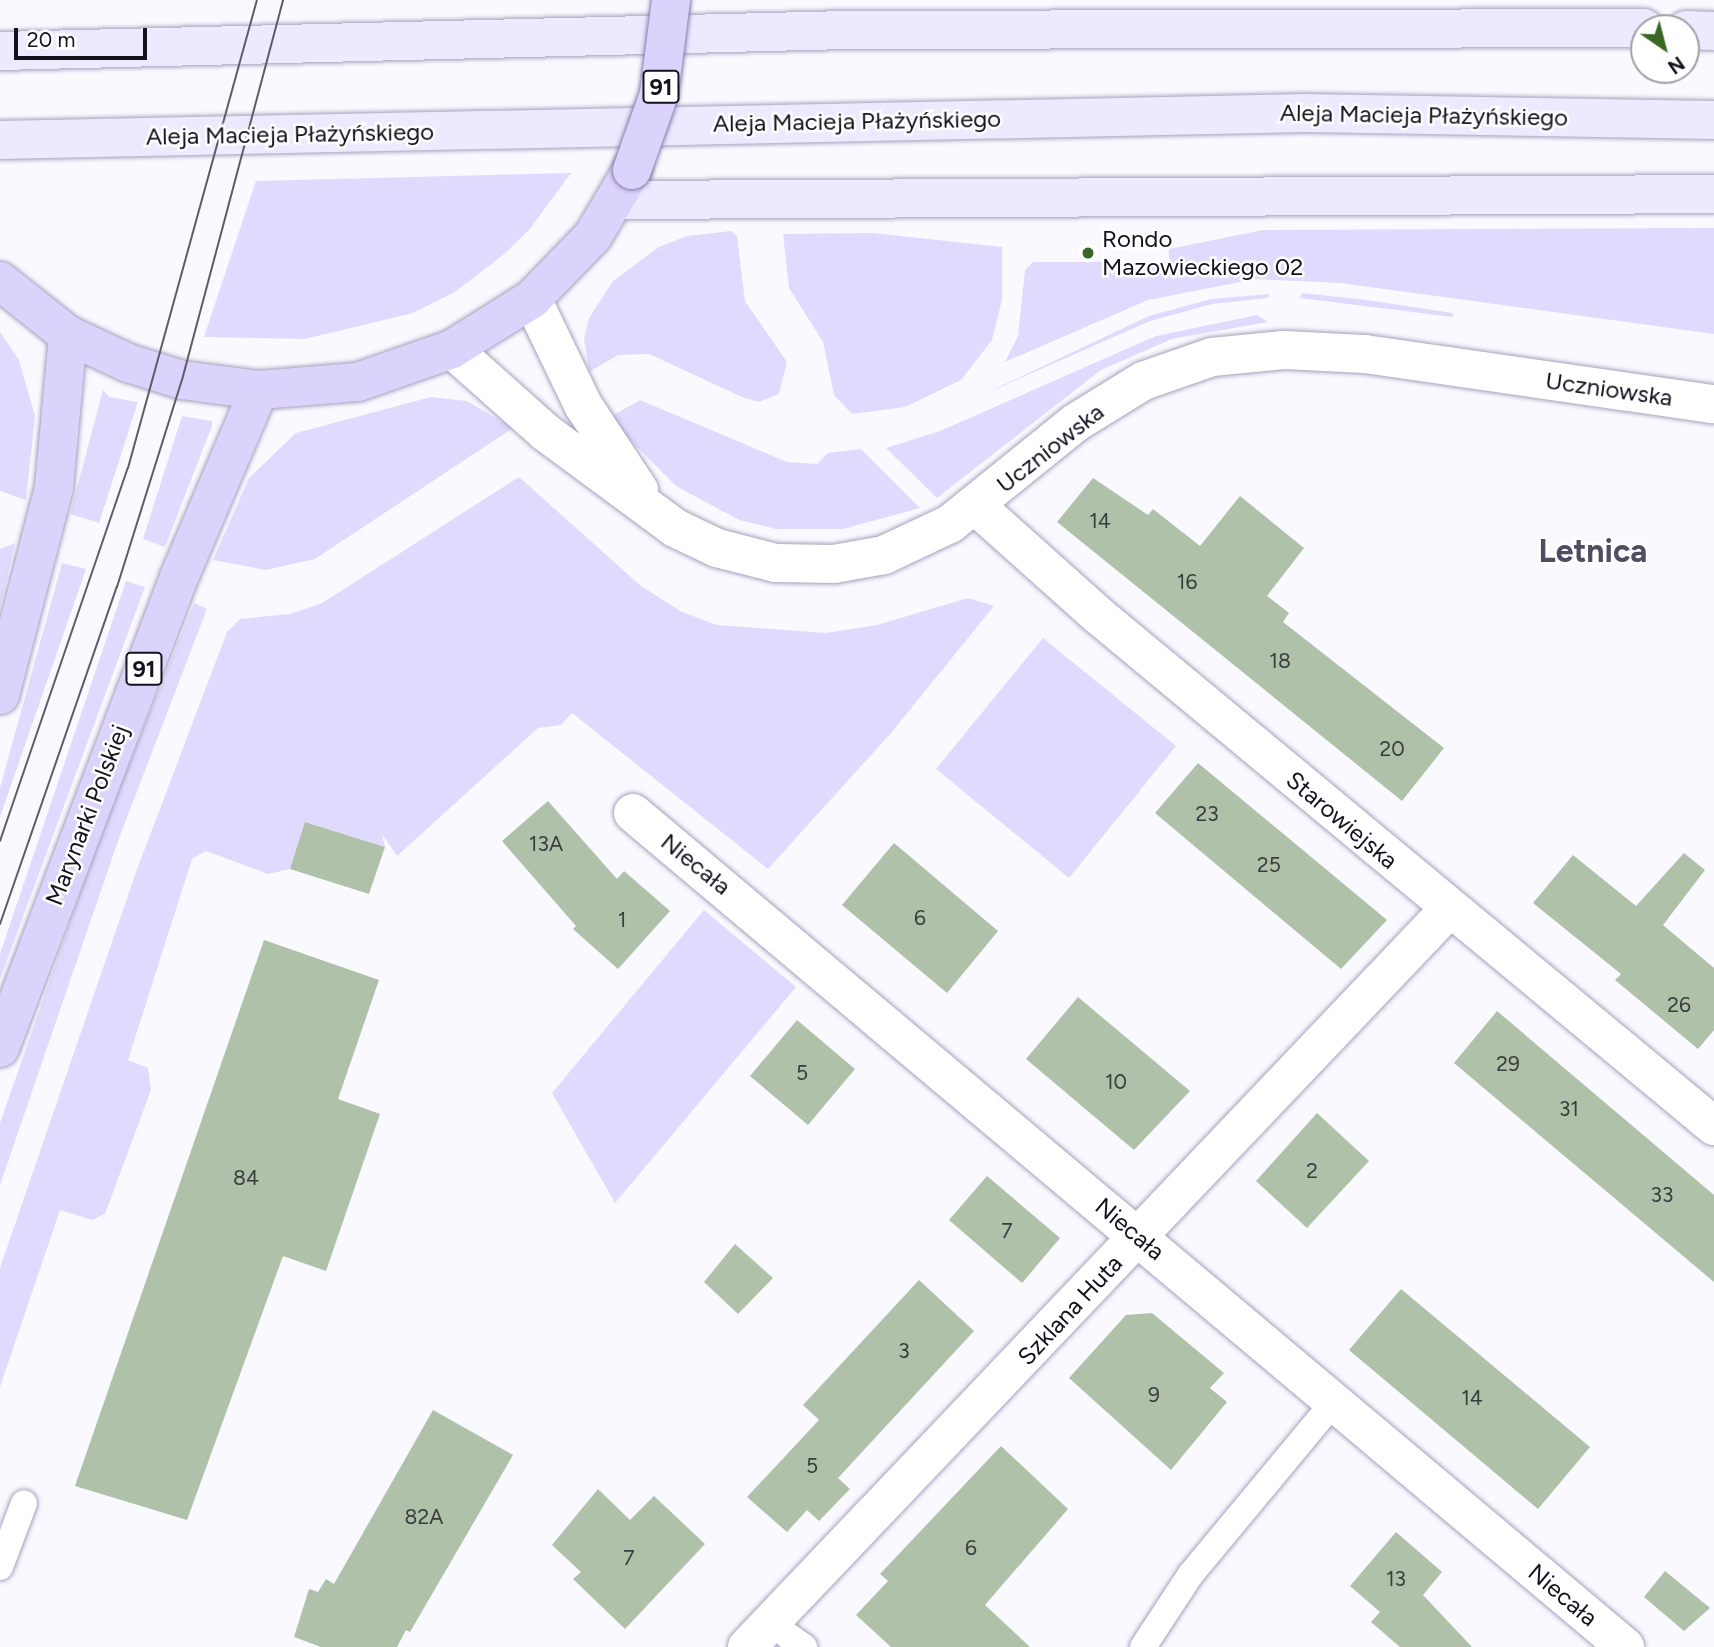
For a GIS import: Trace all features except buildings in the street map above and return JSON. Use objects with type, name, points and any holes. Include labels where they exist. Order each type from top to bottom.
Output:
[{"type":"main road","name":"91","points":[[0,281],[68,335],[128,363],[182,380],[259,390],[358,382],[452,349],[532,299],[586,244],[625,185],[659,94],[671,0]]},
{"type":"main road","points":[[0,51],[849,30],[1630,28]]},
{"type":"main road","name":"Aleja Macieja Płażyńskiego","points":[[0,140],[1306,113],[1714,120]]},
{"type":"main road","points":[[625,185],[1714,194]]},
{"type":"main road","points":[[0,695],[54,487],[68,335]]},
{"type":"main road","name":"Marynarki Polskiej","points":[[0,1048],[180,575],[259,390]]},
{"type":"street","name":"Uczniowska","points":[[532,299],[583,405],[653,513]]},
{"type":"street","name":"Uczniowska","points":[[452,349],[545,432],[653,513],[717,548],[776,563],[834,564],[884,555],[976,506],[1074,423],[1143,381],[1212,358],[1284,350],[1365,354],[1714,404]]},
{"type":"street","name":"Starowiejska","points":[[976,506],[1038,565],[1448,910],[1714,1126]]},
{"type":"street","name":"Niecała","points":[[632,813],[1140,1236],[1333,1403],[1625,1647]]},
{"type":"street","name":"Szklana Huta","points":[[759,1635],[1448,910]]},
{"type":"lane","points":[[1143,1647],[1191,1574],[1333,1403]]},
{"type":"lane","points":[[0,1567],[24,1503]]},
{"type":"lane","points":[[759,1635],[804,1647]]},
{"type":"shaded area","points":[[571,173],[529,230],[503,255],[455,292],[413,313],[305,339],[204,337],[256,181]]},
{"type":"shaded area","points":[[1714,228],[1714,334],[1340,283],[1256,279],[1148,300],[1005,362],[1018,336],[1025,270],[1033,262],[1169,262],[1169,249],[1263,230]]},
{"type":"shaded area","points":[[731,231],[737,236],[745,301],[787,362],[779,394],[759,402],[744,398],[649,354],[618,355],[589,372],[584,338],[589,318],[613,281],[659,247],[687,236]]},
{"type":"shaded area","points":[[873,233],[1002,247],[1002,300],[992,340],[961,380],[905,407],[852,414],[834,395],[823,342],[789,288],[783,234]]},
{"type":"shaded area","points":[[1302,293],[1453,313],[1453,317],[1300,298]]},
{"type":"shaded area","points":[[1269,294],[1268,298],[1212,304],[1150,321],[980,396],[1149,316],[1211,299]]},
{"type":"shaded area","points":[[1257,315],[1268,322],[1172,339],[1101,370],[937,498],[886,448],[940,431],[1156,336]]},
{"type":"shaded area","points":[[0,332],[19,360],[35,416],[26,500],[0,491]]},
{"type":"shaded area","points":[[103,390],[109,397],[138,402],[99,523],[70,514]]},
{"type":"shaded area","points":[[431,397],[467,401],[513,428],[315,559],[266,570],[213,560],[249,478],[296,433]]},
{"type":"shaded area","points":[[640,400],[787,462],[817,464],[828,453],[861,449],[920,508],[843,529],[776,529],[739,520],[676,486],[625,435],[612,416]]},
{"type":"shaded area","points":[[182,416],[212,421],[212,426],[165,547],[143,539]]},
{"type":"shaded area","points":[[519,477],[641,586],[682,612],[717,625],[826,633],[877,625],[968,598],[994,606],[891,733],[768,869],[572,713],[561,725],[538,728],[397,856],[382,834],[385,847],[306,822],[290,869],[268,874],[206,851],[192,859],[128,1060],[148,1068],[151,1090],[105,1214],[92,1220],[60,1210],[0,1387],[0,1268],[136,872],[227,632],[240,619],[290,614],[322,603]]},
{"type":"shaded area","points":[[15,543],[0,608],[0,549]]},
{"type":"shaded area","points":[[62,563],[86,569],[0,817],[0,788]]},
{"type":"shaded area","points":[[126,581],[145,587],[0,979],[0,954]]},
{"type":"shaded area","points":[[194,603],[207,609],[118,841],[0,1185],[0,1123],[101,834]]},
{"type":"shaded area","points":[[1043,638],[1176,746],[1069,878],[936,769]]},
{"type":"shaded area","points":[[704,910],[796,987],[615,1203],[552,1093]]},
{"type":"tram line","points":[[0,841],[128,468],[257,0]]},
{"type":"tram line","points":[[0,924],[117,587],[182,380],[283,0]]},
{"type":"place","name":"Rondo Mazowieckiego 02","points":[[1088,253]]},
{"type":"district","name":"Letnica","points":[[1593,551]]}]
